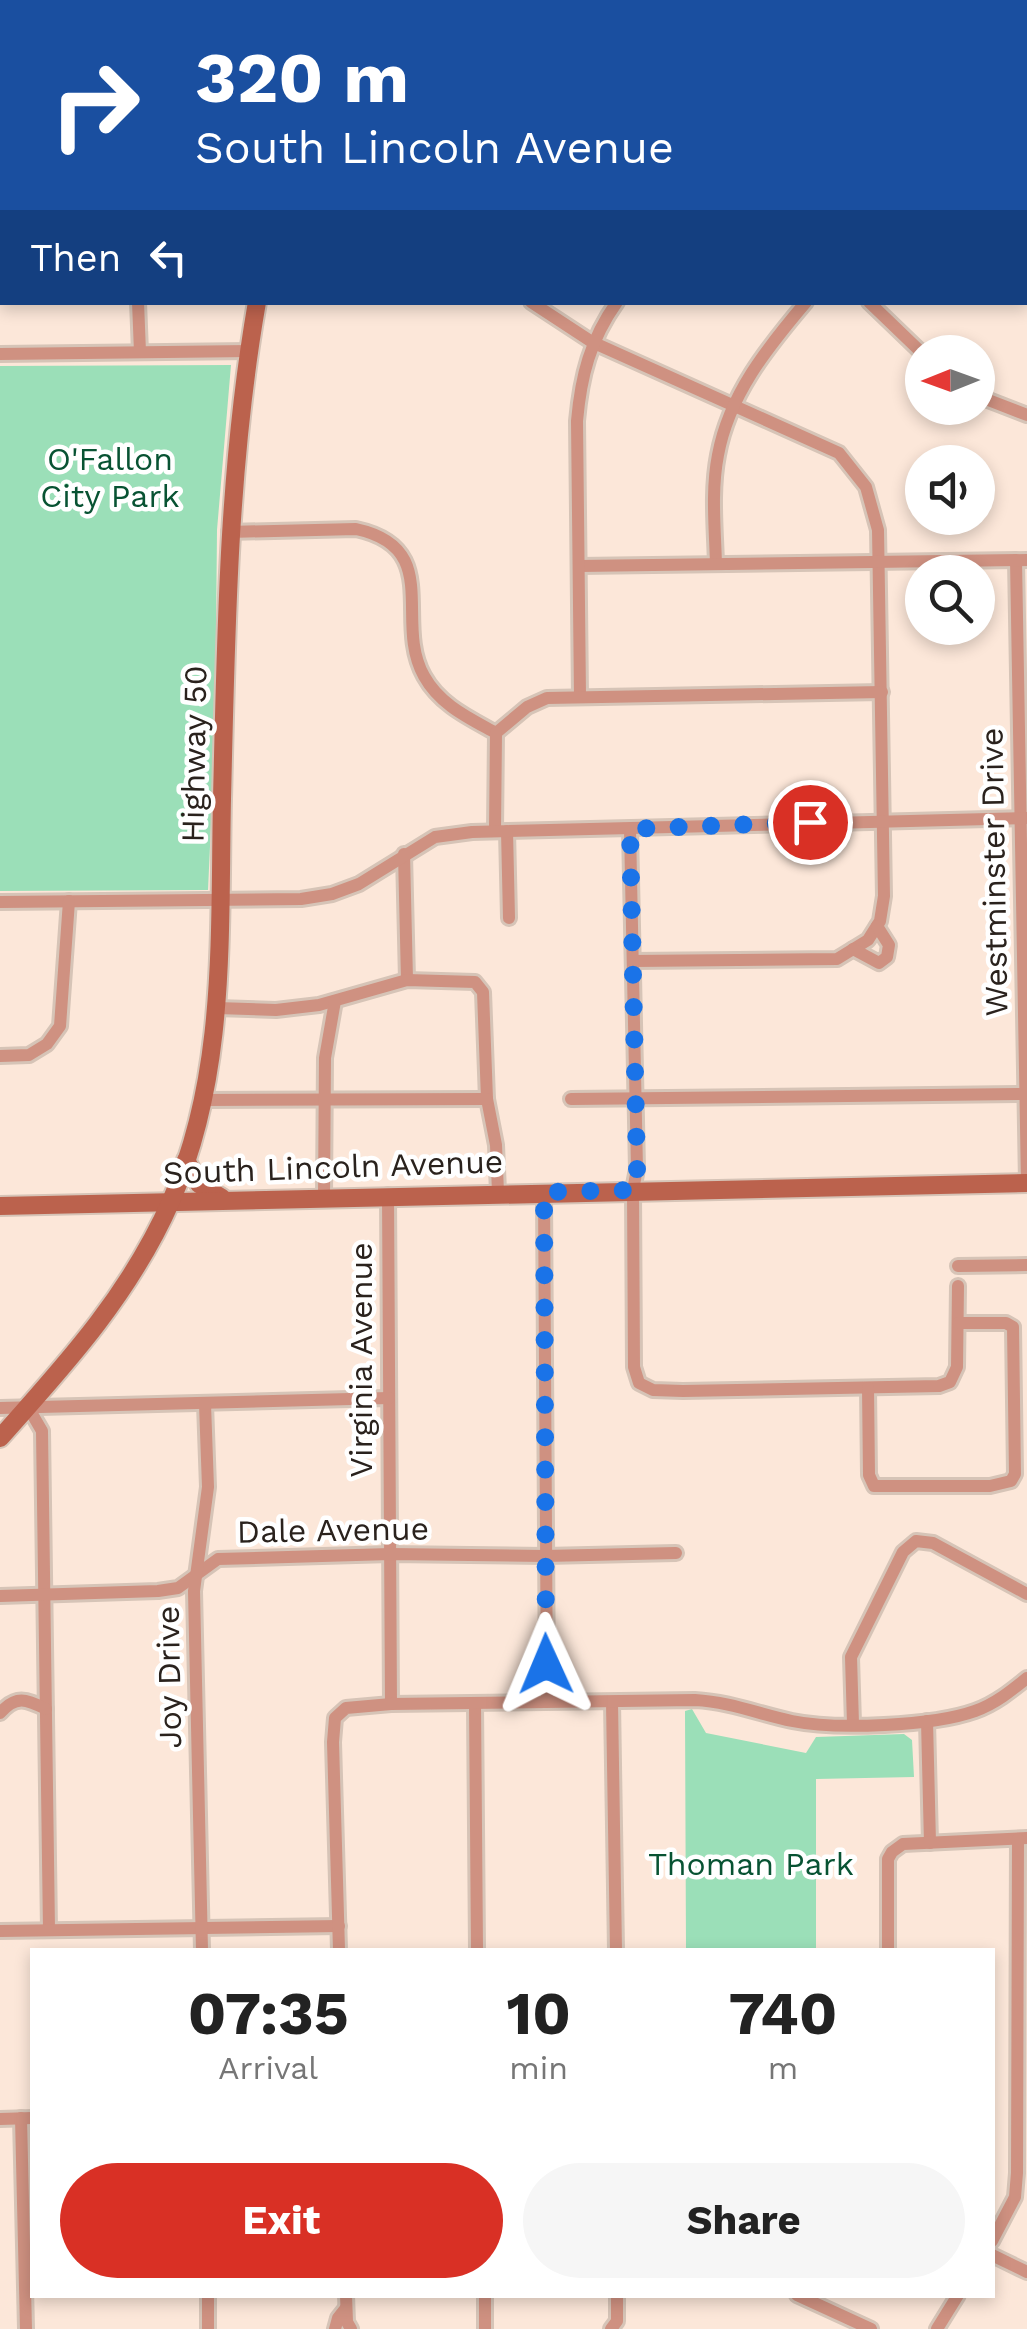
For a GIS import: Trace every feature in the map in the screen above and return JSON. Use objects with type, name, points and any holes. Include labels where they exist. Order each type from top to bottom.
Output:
[{"type":"main road","name":"Highway 50","points":[[0,1438],[122,1293],[171,1202],[203,1100],[218,1008],[229,532],[257,305]]},
{"type":"main road","points":[[121,1203],[161,1185],[186,1160],[199,1184],[226,1200]]},
{"type":"main road","name":"South Lincoln Avenue","points":[[0,1206],[1027,1182]]},
{"type":"street","points":[[138,305],[140,352]]},
{"type":"street","points":[[536,305],[592,342],[824,444],[849,463],[872,501],[881,563],[884,896],[877,926],[868,940],[837,958],[825,960],[633,961]]},
{"type":"street","points":[[580,696],[577,421],[581,380],[592,342],[615,305]]},
{"type":"street","points":[[716,564],[715,476],[718,452],[734,404],[766,350],[804,305]]},
{"type":"street","points":[[872,305],[905,337]]},
{"type":"street","points":[[0,354],[249,351]]},
{"type":"street","points":[[995,403],[1027,415]]},
{"type":"street","points":[[229,532],[356,528],[390,542],[408,564],[413,640],[422,674],[450,706],[496,733]]},
{"type":"street","points":[[579,566],[1022,560]]},
{"type":"street","name":"Westminster Drive","points":[[1022,560],[1027,1182]]},
{"type":"street","points":[[496,733],[547,698],[882,692]]},
{"type":"street","points":[[496,733],[509,918]]},
{"type":"street","points":[[0,902],[302,899],[359,884],[436,837],[501,831],[1024,818]]},
{"type":"street","points":[[630,829],[637,1169],[634,1367],[638,1383],[653,1390],[683,1392],[939,1386],[950,1382],[958,1367],[958,1286]]},
{"type":"street","points":[[404,854],[407,980]]},
{"type":"street","points":[[0,1056],[29,1055],[47,1044],[60,1026],[69,900]]},
{"type":"street","points":[[853,949],[878,963],[887,956],[889,946],[877,926]]},
{"type":"street","points":[[218,1008],[276,1010],[335,1001],[407,980],[475,982],[483,992],[487,1099],[496,1146],[498,1192]]},
{"type":"street","points":[[324,1196],[325,1058],[335,1001]]},
{"type":"street","points":[[571,1099],[1026,1094]]},
{"type":"street","points":[[203,1100],[487,1099]]},
{"type":"street","points":[[544,1192],[547,1700]]},
{"type":"street","name":"Virginia Avenue","points":[[388,1195],[391,1704]]},
{"type":"street","points":[[958,1266],[1027,1266]]},
{"type":"street","points":[[868,1388],[869,1468],[874,1486],[990,1486],[1010,1481],[1015,1474],[1013,1327],[1006,1323],[958,1322]]},
{"type":"street","points":[[0,1408],[389,1398]]},
{"type":"street","name":"Joy Drive","points":[[202,1948],[194,1591],[208,1487],[206,1404]]},
{"type":"street","points":[[28,1407],[42,1431],[49,1930]]},
{"type":"street","points":[[853,1724],[851,1658],[902,1552],[916,1541],[932,1543],[1027,1594]]},
{"type":"street","name":"Dale Avenue","points":[[0,1596],[178,1588],[218,1560],[390,1554],[676,1553]]},
{"type":"street","points":[[339,1948],[332,1742],[335,1718],[346,1708],[547,1700],[726,1702],[798,1722],[927,1721],[980,1710],[1027,1678]]},
{"type":"street","points":[[0,1712],[10,1702],[24,1698],[46,1709]]},
{"type":"street","points":[[612,1702],[616,1948]]},
{"type":"street","points":[[475,1703],[477,1948]]},
{"type":"street","points":[[927,1721],[930,1843]]},
{"type":"street","points":[[888,1948],[888,1859],[892,1852],[902,1844],[1022,1838],[1017,2173],[1015,2197],[995,2235]]},
{"type":"street","points":[[0,1931],[339,1926]]},
{"type":"street","points":[[0,2118],[27,2118],[26,2329]]},
{"type":"street","points":[[995,2256],[1027,2272]]},
{"type":"street","points":[[208,2298],[208,2329]]},
{"type":"street","points":[[485,2298],[485,2329]]},
{"type":"street","points":[[612,2329],[617,2298]]},
{"type":"street","points":[[804,2298],[871,2329]]},
{"type":"street","points":[[937,2329],[956,2298]]},
{"type":"street","points":[[335,2329],[346,2301]]},
{"type":"street","points":[[346,2301],[351,2329]]},
{"type":"street","points":[[617,2312],[626,2321],[627,2329]]},
{"type":"green space","name":"O'Fallon City Park","points":[[231,365],[217,530],[215,737],[208,890],[0,891],[0,366]]},
{"type":"green space","name":"Thoman Park","points":[[692,1709],[706,1733],[806,1753],[816,1737],[904,1734],[912,1740],[914,1777],[816,1779],[816,1948],[686,1948],[685,1711]]},
{"type":"route","points":[[546,1664],[544,1192],[634,1190],[637,1169],[630,829],[810,822]]}]
